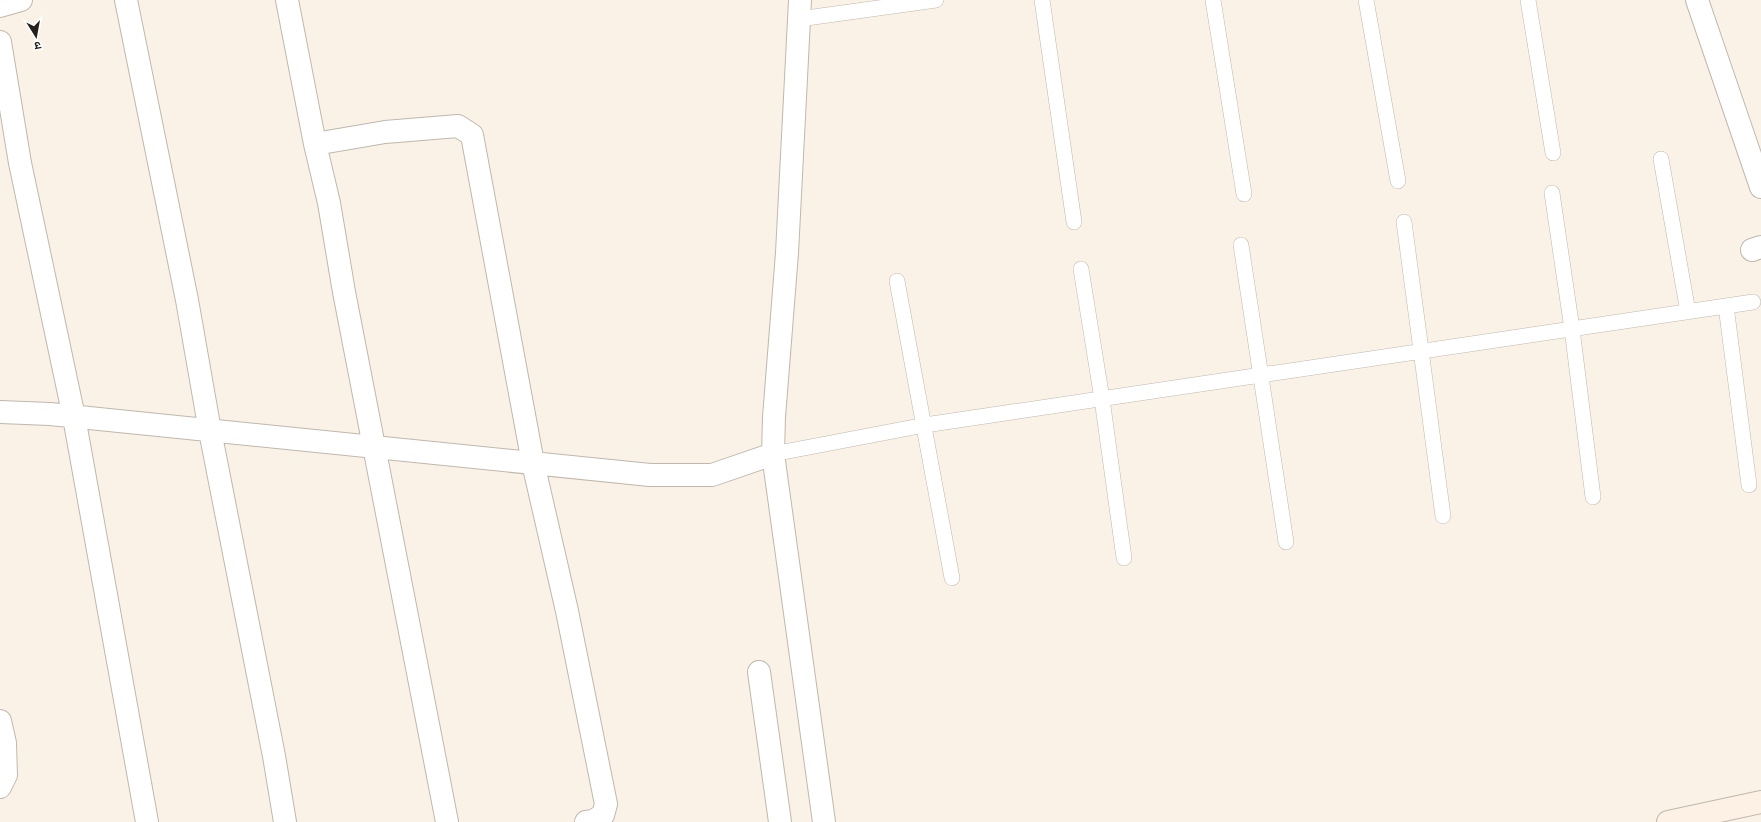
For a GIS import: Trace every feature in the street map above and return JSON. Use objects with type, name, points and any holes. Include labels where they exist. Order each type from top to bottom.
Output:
[{"type":"main road","points":[[1668,822],[1761,802]]},
{"type":"street","points":[[0,6],[21,0]]},
{"type":"street","points":[[126,0],[187,300],[210,431],[273,749],[285,822]]},
{"type":"street","points":[[286,0],[315,144],[329,203],[344,292],[375,447],[399,581],[447,822]]},
{"type":"street","points":[[1697,0],[1761,187]]},
{"type":"street","points":[[800,10],[787,253],[774,417],[773,454],[824,822]]},
{"type":"street","points":[[0,42],[20,163],[74,417],[147,822]]},
{"type":"street","points":[[315,144],[385,132],[458,126],[472,135],[533,463],[567,611],[606,804],[604,815],[593,821],[586,822]]},
{"type":"street","points":[[0,412],[74,417],[650,475],[712,475],[773,454]]},
{"type":"street","points":[[759,672],[780,822]]},
{"type":"street","points":[[0,721],[5,743],[6,775],[0,786]]},
{"type":"lane","points":[[800,10],[936,0]]},
{"type":"lane","points":[[1042,0],[1074,222]]},
{"type":"lane","points":[[1212,0],[1244,194]]},
{"type":"lane","points":[[1366,0],[1398,181]]},
{"type":"lane","points":[[1528,0],[1553,154]]},
{"type":"lane","points":[[1661,159],[1688,312]]},
{"type":"lane","points":[[1552,194],[1572,329],[1593,497]]},
{"type":"lane","points":[[1404,222],[1443,516]]},
{"type":"lane","points":[[1241,245],[1286,542]]},
{"type":"lane","points":[[1081,269],[1102,399],[1124,558]]},
{"type":"lane","points":[[897,281],[952,578]]},
{"type":"lane","points":[[773,454],[924,425],[1753,302]]},
{"type":"lane","points":[[1726,306],[1749,485]]}]
